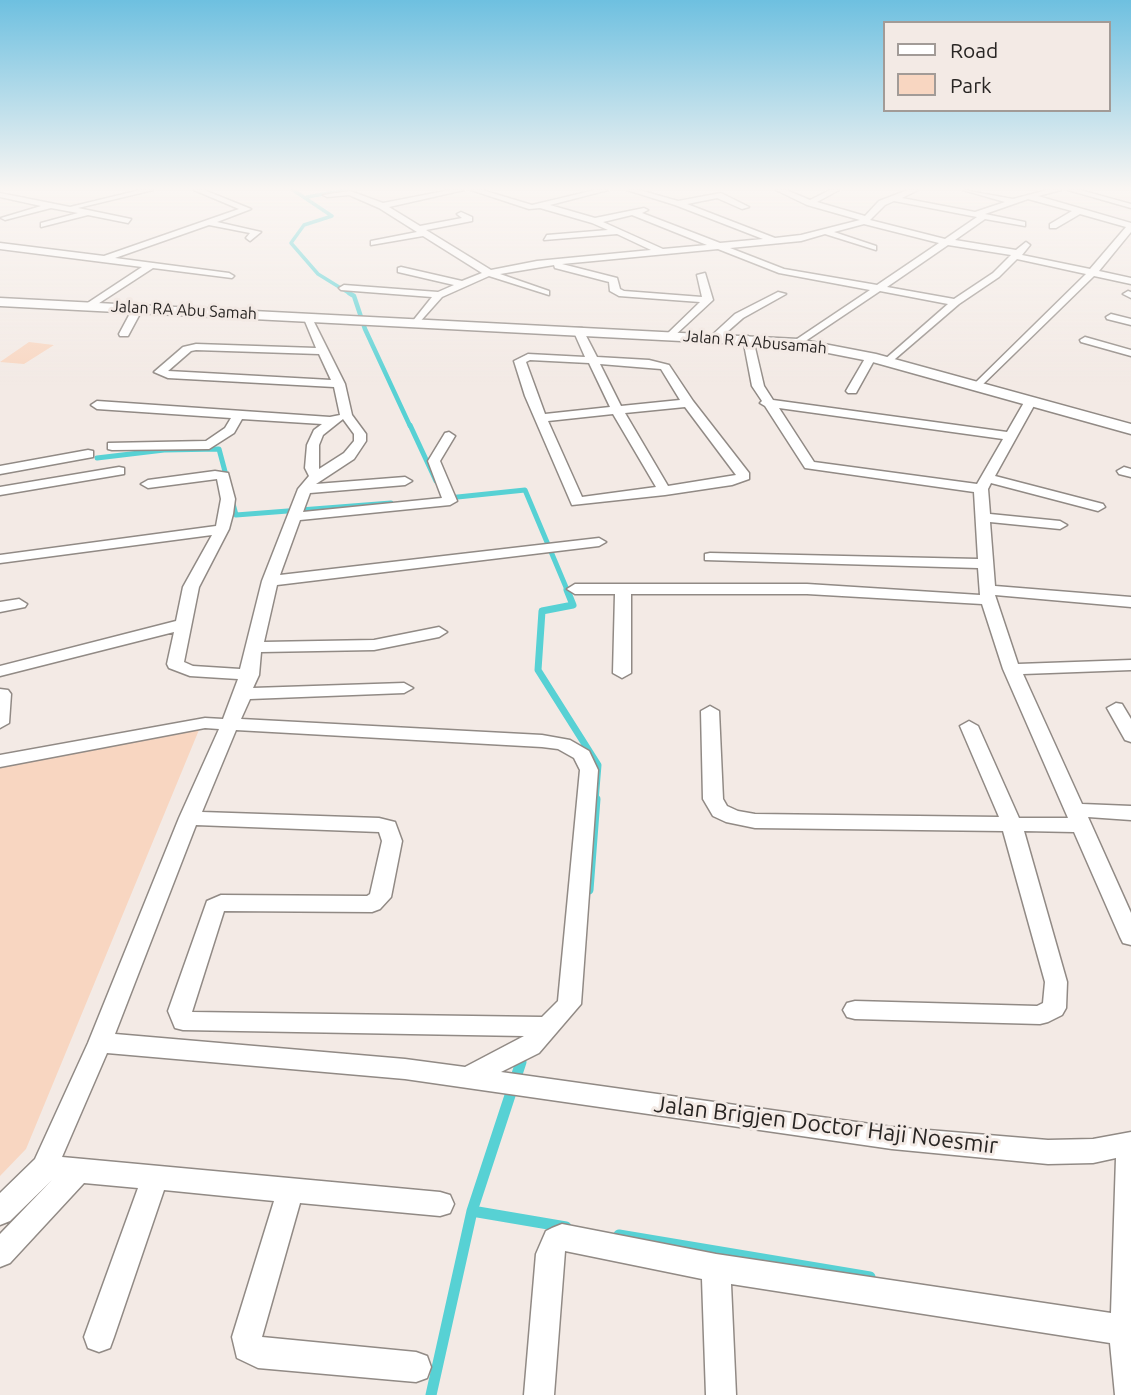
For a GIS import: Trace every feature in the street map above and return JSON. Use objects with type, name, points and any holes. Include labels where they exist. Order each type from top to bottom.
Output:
[{"type":"street","points":[[88,255],[229,276]]},
{"type":"street","points":[[106,257],[112,255]]},
{"type":"street","points":[[460,255],[489,273],[546,293]]},
{"type":"street","points":[[417,322],[439,295],[489,273],[622,255]]},
{"type":"street","points":[[744,255],[782,271],[956,302]]},
{"type":"street","points":[[798,343],[924,255]]},
{"type":"street","points":[[1016,255],[1131,281]]},
{"type":"street","points":[[888,362],[956,302],[996,275],[1016,255]]},
{"type":"street","points":[[977,387],[1107,255]]},
{"type":"street","points":[[548,263],[614,280],[615,291],[622,294],[708,300]]},
{"type":"street","points":[[90,306],[151,265]]},
{"type":"street","points":[[401,270],[462,284]]},
{"type":"street","points":[[702,275],[708,300]]},
{"type":"street","points":[[344,288],[439,295]]},
{"type":"street","points":[[715,337],[739,316],[781,294]]},
{"type":"street","points":[[672,335],[708,300]]},
{"type":"street","name":"Jalan RA Abu Samah","points":[[0,302],[361,319]]},
{"type":"street","points":[[124,334],[138,308]]},
{"type":"street","points":[[0,1212],[44,1167],[100,1043],[189,818],[246,685],[270,581],[305,488],[316,476],[349,456],[360,441],[346,415],[339,384],[306,316]]},
{"type":"street","points":[[1111,317],[1131,322]]},
{"type":"street","name":"Jalan R A Abusamah","points":[[361,319],[798,343],[871,357],[1131,429]]},
{"type":"street","points":[[578,330],[617,410],[665,491]]},
{"type":"street","points":[[748,339],[758,386],[766,403],[810,465],[984,483],[1098,506]]},
{"type":"street","points":[[1085,340],[1131,353]]},
{"type":"street","points":[[324,351],[196,346],[187,349],[160,372],[168,375],[339,384]]},
{"type":"street","points":[[528,356],[661,365],[667,369],[688,403],[744,476],[732,481],[577,502],[541,418],[520,359],[528,356]]},
{"type":"street","points":[[852,391],[871,357]]},
{"type":"street","points":[[1030,402],[984,483],[981,517],[987,595],[1012,669],[1131,937]]},
{"type":"street","points":[[541,418],[688,403]]},
{"type":"street","points":[[766,403],[1012,436]]},
{"type":"street","points":[[97,405],[330,421]]},
{"type":"street","points":[[112,446],[209,445],[219,441],[230,430],[239,414]]},
{"type":"street","points":[[316,476],[312,468],[313,445],[318,433],[330,421],[346,415]]},
{"type":"street","points":[[295,512],[451,498],[434,461],[449,436]]},
{"type":"street","points":[[0,470],[88,454]]},
{"type":"street","points":[[0,491],[119,471]]},
{"type":"street","points":[[148,484],[221,475],[228,499],[222,529],[191,587],[181,625],[177,667],[246,685],[404,688]]},
{"type":"street","points":[[305,488],[405,481]]},
{"type":"street","points":[[981,517],[1060,525]]},
{"type":"street","points":[[0,559],[222,529]]},
{"type":"street","points":[[270,581],[598,542]]},
{"type":"street","points":[[710,557],[983,564]]},
{"type":"street","points":[[575,589],[807,589],[1131,602]]},
{"type":"street","points":[[622,673],[623,589]]},
{"type":"street","points":[[0,607],[19,604]]},
{"type":"street","points":[[0,671],[181,625]]},
{"type":"street","points":[[256,647],[374,645],[439,632]]},
{"type":"street","points":[[1012,669],[1131,665]]},
{"type":"street","points":[[0,723],[2,694]]},
{"type":"street","points":[[1116,708],[1130,735]]},
{"type":"street","points":[[710,711],[713,799],[720,811],[733,817],[755,821],[1011,822],[1131,813]]},
{"type":"street","points":[[0,761],[180,725],[231,722],[542,741],[563,744],[582,755],[589,770],[572,996],[569,1004],[530,1046],[466,1078]]},
{"type":"street","points":[[855,1010],[1040,1015],[1054,1008],[1056,982],[1011,822],[969,726]]},
{"type":"street","points":[[189,818],[379,825],[388,827],[392,841],[380,897],[372,904],[221,903],[215,906],[180,1011],[183,1021],[548,1027]]},
{"type":"street","name":"Jalan Brigjen Doctor Haji Noesmir","points":[[100,1043],[297,1058],[957,1144],[1048,1152],[1093,1151],[1130,1144]]},
{"type":"street","points":[[1130,1144],[1125,1330],[1130,1395]]},
{"type":"street","points":[[44,1167],[440,1204]]},
{"type":"street","points":[[0,1254],[77,1171]]},
{"type":"street","points":[[99,1337],[155,1177]]},
{"type":"street","points":[[290,1192],[247,1337],[248,1347],[258,1353],[416,1367]]},
{"type":"street","points":[[539,1395],[550,1254],[556,1240],[571,1238],[716,1268],[1125,1330]]},
{"type":"street","points":[[716,1268],[721,1395]]},
{"type":"green space","points":[[29,342],[54,345],[24,364],[0,362]]},
{"type":"green space","points":[[201,725],[26,1149],[0,1176],[0,766]]},
{"type":"waterway","points":[[302,255],[318,274],[352,295]]},
{"type":"waterway","points":[[349,293],[354,296],[365,329],[410,426]]},
{"type":"waterway","points":[[410,425],[436,481]]},
{"type":"waterway","points":[[97,458],[164,450],[219,449],[227,479]]},
{"type":"waterway","points":[[448,498],[525,490],[568,592]]},
{"type":"waterway","points":[[232,500],[236,515],[391,503]]},
{"type":"waterway","points":[[567,590],[573,605],[542,611],[538,670],[598,765],[595,801]]},
{"type":"waterway","points":[[589,890],[596,799]]},
{"type":"waterway","points":[[520,1064],[523,1056]]},
{"type":"waterway","points":[[472,1211],[521,1062]]},
{"type":"waterway","points":[[431,1395],[472,1211]]},
{"type":"waterway","points":[[472,1211],[566,1227]]},
{"type":"waterway","points":[[619,1235],[870,1277]]}]
